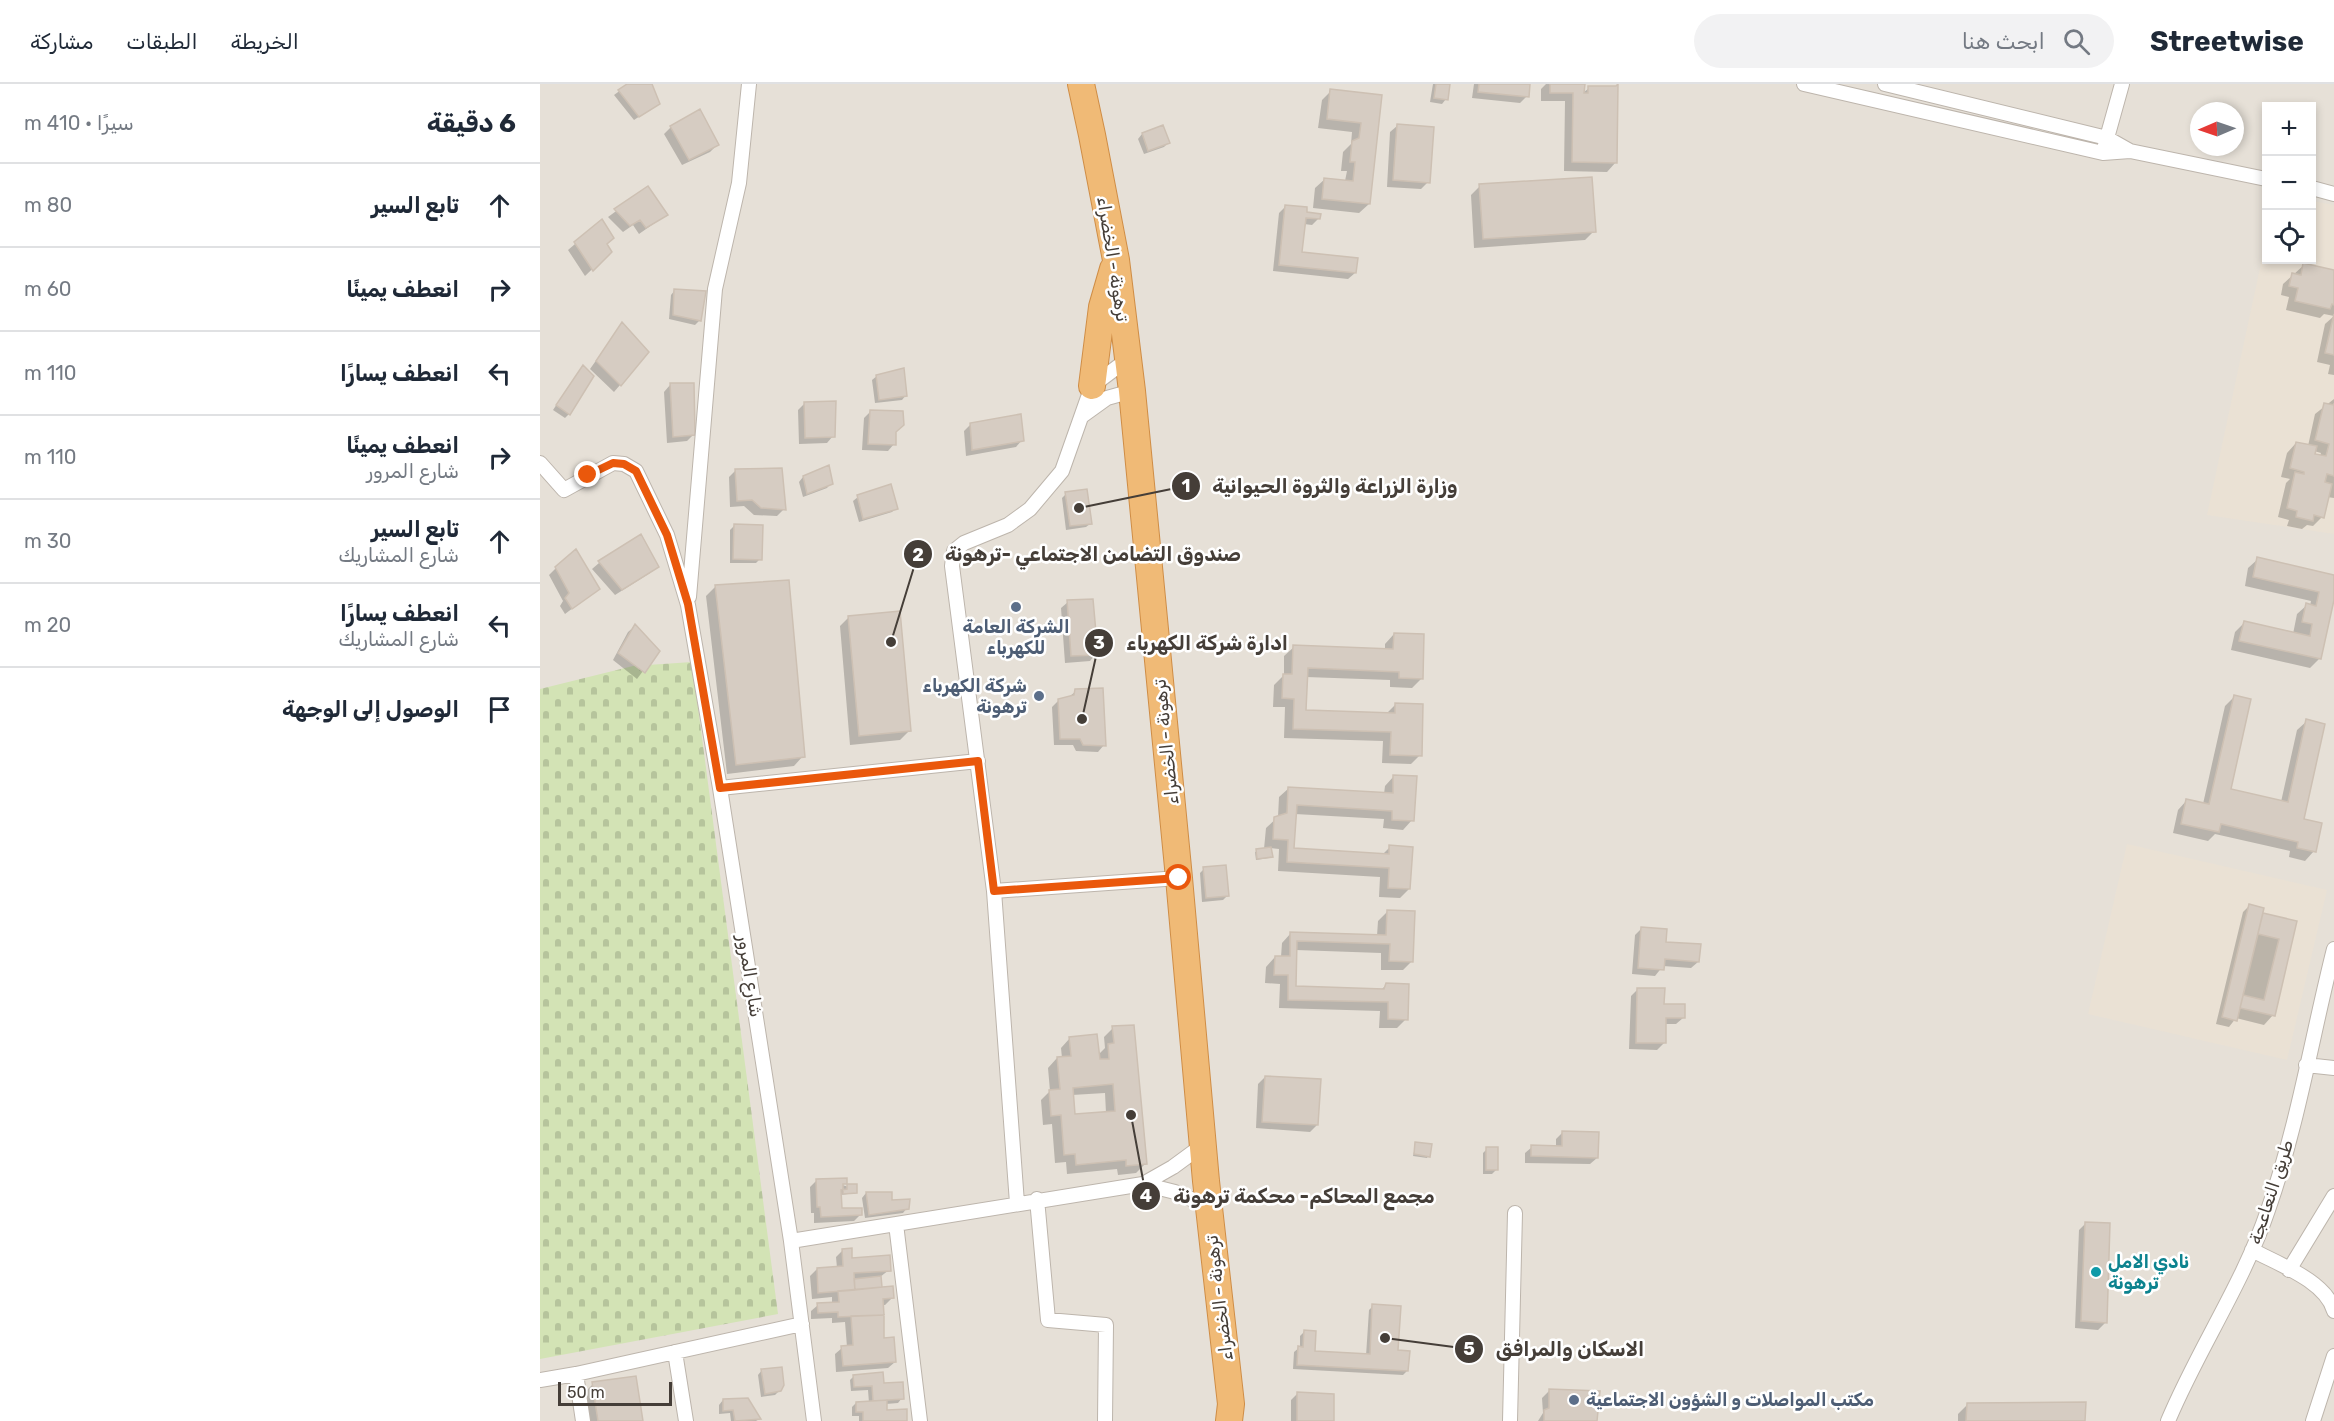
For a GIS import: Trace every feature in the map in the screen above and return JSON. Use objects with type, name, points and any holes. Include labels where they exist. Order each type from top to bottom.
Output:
[{"type":"highway","name":"ترهونة - الخضراء","points":[[1081,84],[1116,260],[1132,391],[1209,1208],[1233,1415]]},
{"type":"highway","points":[[1092,386],[1102,307],[1116,260]]},
{"type":"street","points":[[688,604],[715,289],[739,183],[749,84]]},
{"type":"street","points":[[1804,84],[2103,153],[2130,151],[2262,178]]},
{"type":"street","points":[[1885,84],[2107,138],[2130,151]]},
{"type":"street","points":[[2103,153],[2122,84]]},
{"type":"street","points":[[2316,189],[2334,195]]},
{"type":"street","points":[[1017,1203],[994,891],[952,566],[954,551],[964,543],[1008,525],[1030,509],[1062,471],[1092,386],[1128,359]]},
{"type":"street","points":[[1082,416],[1107,398],[1132,391]]},
{"type":"street","name":"شارع المرور","points":[[540,463],[564,490],[613,463],[624,464],[636,471],[667,535],[688,604],[720,788],[790,1241],[814,1421]]},
{"type":"street","points":[[720,788],[978,761]]},
{"type":"street","points":[[994,891],[1179,878]]},
{"type":"street","name":"طريق النعاعجة","points":[[2168,1421],[2252,1250],[2268,1211],[2287,1150],[2334,952]]},
{"type":"street","points":[[2306,1065],[2334,1068]]},
{"type":"street","points":[[790,1241],[1037,1199],[1143,1184],[1173,1167],[1203,1145]]},
{"type":"street","points":[[1143,1184],[1175,1192],[1209,1208]]},
{"type":"street","points":[[2289,1270],[2334,1196]]},
{"type":"street","points":[[1037,1199],[1048,1320],[1106,1325],[1105,1421]]},
{"type":"street","points":[[1510,1421],[1515,1213]]},
{"type":"street","points":[[896,1224],[920,1421]]},
{"type":"street","points":[[2252,1250],[2313,1282],[2333,1304]]},
{"type":"street","points":[[540,1380],[802,1324]]},
{"type":"street","points":[[675,1352],[686,1421]]},
{"type":"street","points":[[2313,1421],[2334,1356]]},
{"type":"street","points":[[576,1374],[583,1421]]},
{"type":"shaded area","points":[[540,84],[2334,84],[2334,1421],[540,1421]]},
{"type":"shaded area","points":[[2316,202],[2334,205],[2334,534],[2207,515],[2262,259],[2262,264],[2316,264]]},
{"type":"shaded area","points":[[2127,844],[2327,890],[2287,1060],[2088,1014]]},
{"type":"green space","points":[[692,662],[778,1314],[540,1359],[540,689],[633,666]]},
{"type":"building","points":[[627,84],[652,84],[660,104],[639,117],[618,90]]},
{"type":"building","points":[[1436,84],[1450,84],[1448,100],[1434,98]]},
{"type":"building","points":[[1479,84],[1530,84],[1529,97],[1478,92]]},
{"type":"building","points":[[1550,84],[1585,84],[1584,93],[1588,93],[1588,86],[1616,86],[1618,84],[1617,163],[1572,162],[1573,93],[1550,93]]},
{"type":"building","points":[[1330,89],[1382,95],[1370,204],[1322,199],[1324,178],[1353,181],[1355,162],[1350,162],[1352,141],[1359,138],[1361,123],[1327,119]]},
{"type":"building","points":[[700,109],[719,145],[689,160],[670,126]]},
{"type":"building","points":[[1397,124],[1434,127],[1430,183],[1393,180]]},
{"type":"building","points":[[1163,125],[1170,143],[1148,151],[1142,133]]},
{"type":"building","points":[[1592,177],[1596,232],[1483,239],[1479,184]]},
{"type":"building","points":[[648,186],[668,215],[646,228],[640,220],[630,226],[614,209]]},
{"type":"building","points":[[1285,205],[1307,207],[1307,212],[1321,214],[1320,219],[1306,218],[1302,252],[1358,258],[1356,273],[1279,265]]},
{"type":"building","points":[[602,219],[614,238],[607,244],[612,252],[593,271],[574,242]]},
{"type":"building","points":[[2303,264],[2334,270],[2334,305],[2332,304],[2330,309],[2295,301],[2298,288],[2289,286],[2292,273],[2301,275]]},
{"type":"building","points":[[674,289],[706,291],[701,321],[673,315]]},
{"type":"building","points":[[2334,314],[2334,355],[2325,353]]},
{"type":"building","points":[[622,322],[649,352],[621,386],[596,361]]},
{"type":"building","points":[[583,365],[594,376],[570,415],[556,405]]},
{"type":"building","points":[[904,368],[907,396],[879,400],[876,375]]},
{"type":"building","points":[[670,383],[694,383],[695,435],[673,437]]},
{"type":"building","points":[[836,401],[835,437],[805,438],[804,402]]},
{"type":"building","points":[[2324,403],[2334,405],[2334,476],[2327,474],[2325,482],[2332,484],[2324,518],[2314,515],[2313,521],[2296,517],[2297,511],[2287,508],[2295,472],[2304,474],[2304,472],[2290,468],[2296,442],[2317,446],[2315,454],[2326,456],[2329,444],[2315,440]]},
{"type":"building","points":[[870,410],[903,411],[904,425],[896,432],[896,445],[868,444]]},
{"type":"building","points":[[1021,414],[1024,441],[972,450],[970,423]]},
{"type":"building","points":[[829,465],[833,484],[807,494],[803,476]]},
{"type":"building","points":[[782,468],[786,510],[761,508],[752,500],[737,501],[735,469]]},
{"type":"building","points":[[891,484],[898,509],[863,519],[857,495]]},
{"type":"building","points":[[1087,489],[1092,524],[1070,526],[1065,492]]},
{"type":"building","points":[[734,524],[763,525],[762,560],[733,559]]},
{"type":"building","points":[[641,534],[659,567],[622,590],[598,561]]},
{"type":"building","points":[[576,549],[600,589],[572,609],[565,598],[569,593],[555,567]]},
{"type":"building","points":[[2257,557],[2334,575],[2334,600],[2321,659],[2239,641],[2244,621],[2310,636],[2312,624],[2302,622],[2306,603],[2316,606],[2319,592],[2253,577]]},
{"type":"building","points":[[789,580],[805,757],[736,765],[715,585]]},
{"type":"building","points":[[1093,599],[1098,655],[1071,656],[1067,600]]},
{"type":"building","points":[[900,611],[911,731],[859,736],[848,616]]},
{"type":"building","points":[[635,624],[660,651],[645,673],[618,653]]},
{"type":"building","points":[[1394,633],[1424,634],[1423,679],[1399,678],[1399,672],[1308,668],[1306,710],[1395,713],[1395,703],[1423,704],[1422,756],[1390,755],[1391,732],[1293,729],[1294,699],[1282,698],[1283,674],[1292,674],[1293,645],[1393,649]]},
{"type":"building","points":[[1103,688],[1106,746],[1083,745],[1080,739],[1060,739],[1058,699],[1074,695],[1075,689]]},
{"type":"building","points":[[2234,695],[2251,699],[2231,789],[2288,802],[2306,719],[2325,724],[2304,819],[2322,823],[2316,852],[2297,848],[2298,842],[2221,824],[2219,832],[2181,824],[2186,799],[2209,804]]},
{"type":"building","points":[[1393,775],[1417,776],[1414,821],[1392,820],[1392,811],[1297,805],[1294,848],[1389,854],[1389,845],[1413,847],[1410,889],[1388,888],[1389,868],[1287,862],[1288,840],[1273,839],[1274,817],[1287,813],[1288,787],[1393,793]]},
{"type":"building","points":[[1271,847],[1273,857],[1257,859],[1256,849]]},
{"type":"building","points":[[1226,865],[1229,896],[1206,898],[1203,867]]},
{"type":"building","points":[[2249,904],[2264,908],[2237,1021],[2222,1017]]},
{"type":"building","points":[[1387,910],[1415,911],[1413,962],[1389,961],[1390,944],[1297,941],[1296,986],[1384,989],[1386,983],[1409,984],[1408,1020],[1388,1019],[1388,1002],[1288,1000],[1288,975],[1274,975],[1275,956],[1290,956],[1290,932],[1386,935]]},
{"type":"building","points":[[2263,913],[2297,921],[2275,1016],[2240,1008]]},
{"type":"building","points":[[1641,927],[1667,929],[1666,942],[1701,944],[1699,962],[1665,959],[1664,970],[1638,968]]},
{"type":"building","points":[[2258,934],[2279,939],[2264,1000],[2243,995]]},
{"type":"building","points":[[1637,988],[1665,988],[1664,1004],[1685,1004],[1685,1018],[1666,1018],[1666,1043],[1636,1043]]},
{"type":"building","points":[[1134,1025],[1147,1164],[1126,1166],[1126,1160],[1076,1165],[1075,1154],[1064,1155],[1061,1115],[1051,1116],[1049,1090],[1060,1089],[1057,1057],[1071,1056],[1069,1037],[1097,1034],[1100,1059],[1109,1059],[1108,1044],[1114,1043],[1112,1026]],"holes":[[[1113,1084],[1115,1111],[1075,1114],[1073,1088]]]},
{"type":"building","points":[[1265,1076],[1321,1079],[1318,1125],[1262,1122]]},
{"type":"building","points":[[1562,1131],[1599,1132],[1598,1158],[1531,1156],[1531,1145],[1562,1146]]},
{"type":"building","points":[[1415,1142],[1432,1144],[1430,1157],[1414,1154]]},
{"type":"building","points":[[1486,1147],[1498,1147],[1498,1170],[1486,1170]]},
{"type":"building","points":[[847,1178],[847,1189],[841,1190],[842,1208],[862,1208],[862,1215],[821,1217],[820,1207],[817,1207],[816,1179]]},
{"type":"building","points":[[843,1184],[857,1184],[857,1193],[843,1194]]},
{"type":"building","points":[[866,1192],[892,1192],[892,1200],[910,1199],[909,1209],[869,1215]]},
{"type":"building","name":"نادي الامل ترهونة","points":[[2085,1222],[2110,1223],[2107,1323],[2081,1321]]},
{"type":"building","points":[[852,1248],[852,1258],[890,1255],[891,1271],[854,1273],[855,1290],[818,1293],[817,1268],[843,1266],[842,1249]]},
{"type":"building","points":[[881,1276],[882,1287],[855,1290],[854,1279]]},
{"type":"building","points":[[893,1286],[894,1298],[883,1299],[884,1315],[838,1317],[838,1312],[818,1313],[817,1303],[839,1302],[838,1291]]},
{"type":"building","points":[[1372,1304],[1401,1306],[1398,1350],[1410,1351],[1408,1371],[1297,1365],[1298,1346],[1303,1347],[1304,1330],[1316,1331],[1315,1351],[1370,1354]]},
{"type":"building","points":[[884,1315],[884,1338],[894,1337],[896,1362],[843,1366],[841,1346],[853,1345],[851,1316]]},
{"type":"building","points":[[782,1367],[784,1385],[781,1391],[765,1394],[761,1369]]},
{"type":"building","points":[[883,1372],[884,1383],[903,1382],[904,1399],[873,1401],[872,1386],[854,1387],[853,1375]]},
{"type":"building","points":[[636,1376],[643,1421],[598,1421],[592,1382]]},
{"type":"building","name":"مكتب المواصلات و الشؤون الاجتماعية","points":[[1549,1389],[1600,1391],[1597,1421],[1544,1421],[1544,1410],[1549,1408]]},
{"type":"building","points":[[1297,1392],[1334,1394],[1334,1421],[1297,1421]]},
{"type":"building","points":[[748,1398],[761,1419],[735,1421],[733,1410],[723,1411],[723,1399]]},
{"type":"building","points":[[887,1400],[887,1410],[907,1409],[907,1421],[863,1421],[863,1412],[856,1412],[856,1402]]},
{"type":"building","points":[[2086,1402],[2085,1421],[1966,1421],[1967,1403]]},
{"type":"place","name":"وزارة الزراعة والثروة الحيوانية","points":[[1079,508]]},
{"type":"place","name":"الشركة العامة للكهرباء","points":[[1016,607]]},
{"type":"place","name":"صندوق التضامن الاجتماعي -ترهونة","points":[[891,642]]},
{"type":"place","name":"شركة الكهرباء ترهونة","points":[[1039,696]]},
{"type":"place","name":"ادارة شركة الكهرباء","points":[[1082,719]]},
{"type":"place","name":"مجمع المحاكم- محكمة ترهونة","points":[[1131,1115]]},
{"type":"place","name":"نادي الامل ترهونة","points":[[2096,1272]]},
{"type":"place","name":"الاسكان والمرافق","points":[[1385,1338]]},
{"type":"place","name":"مكتب المواصلات و الشؤون الاجتماعية","points":[[1574,1400]]},
{"type":"route","points":[[588,475],[613,463],[624,464],[636,471],[667,535],[688,604],[720,788],[978,761],[994,891],[1179,878]]}]
